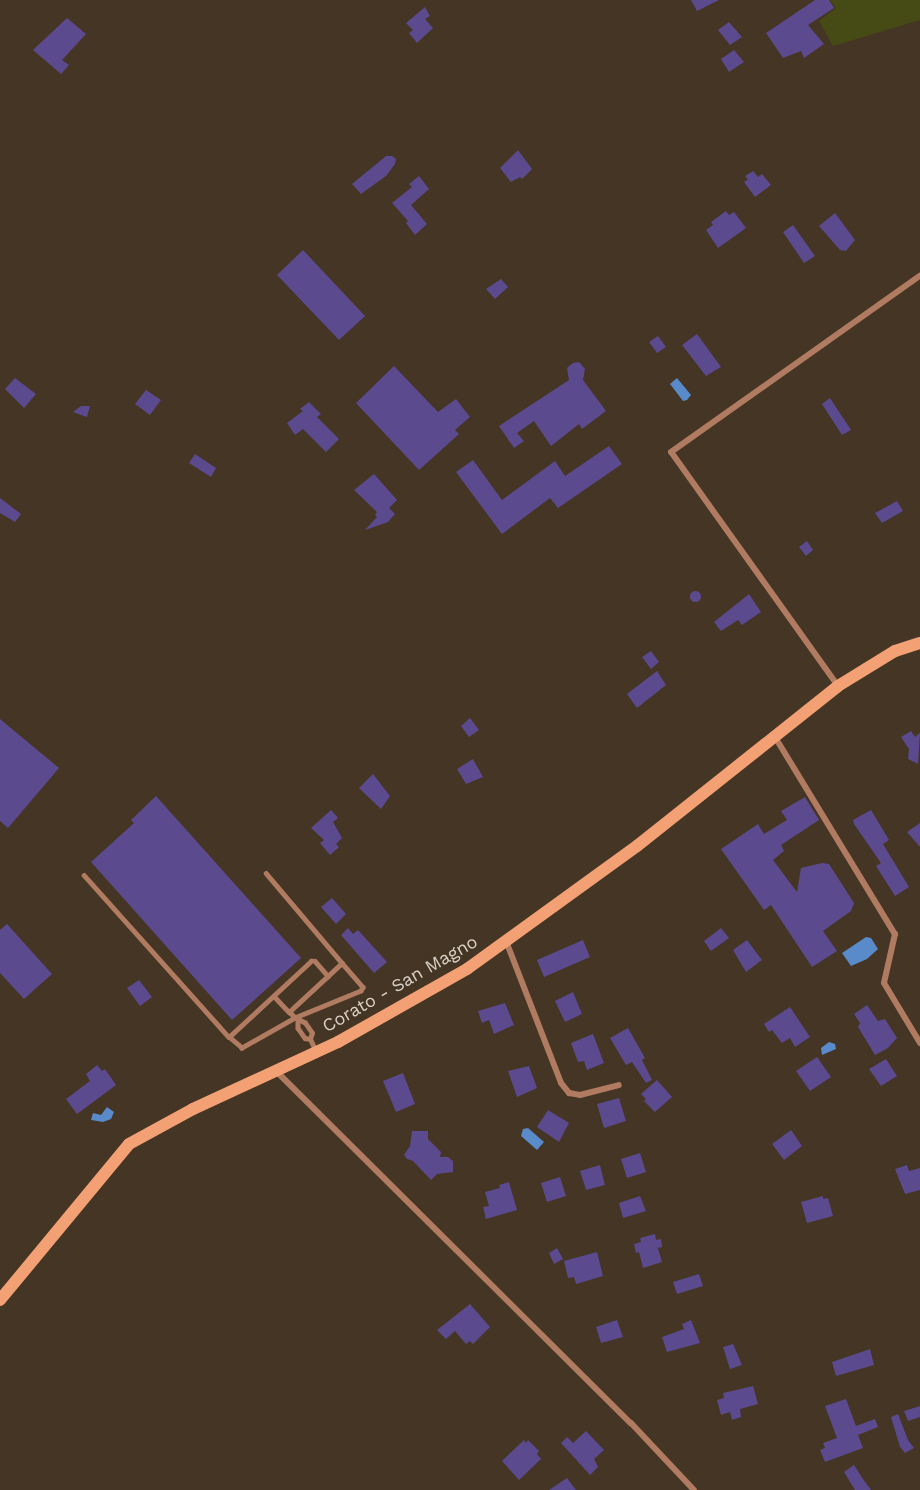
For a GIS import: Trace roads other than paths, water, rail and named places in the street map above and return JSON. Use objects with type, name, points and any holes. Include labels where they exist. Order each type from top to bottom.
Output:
[{"type":"main road","name":"Corato - San Magno","points":[[0,1300],[129,1144],[194,1109],[316,1052],[467,969],[637,846],[837,686],[894,651],[920,643]]},
{"type":"street","points":[[837,686],[671,452],[920,276]]},
{"type":"street","points":[[775,736],[895,934],[884,983],[920,1043]]},
{"type":"street","points":[[506,941],[561,1083],[569,1093],[580,1095],[619,1085]]},
{"type":"street","points":[[276,1071],[631,1423],[694,1490]]},
{"type":"lane","points":[[84,875],[242,1048],[361,991],[363,987],[266,873]]},
{"type":"lane","points":[[229,1036],[311,961],[315,961],[328,976]]},
{"type":"lane","points":[[289,1012],[342,963]]},
{"type":"lane","points":[[274,996],[297,1020],[305,1023],[312,1033],[310,1039],[316,1052]]},
{"type":"lane","points":[[297,1020],[298,1028],[304,1038],[310,1039]]},
{"type":"water","points":[[677,378],[691,395],[687,400],[683,401],[670,384]]},
{"type":"water","points":[[866,937],[871,938],[878,949],[867,959],[851,966],[842,953]]},
{"type":"water","points":[[829,1042],[835,1044],[836,1049],[822,1055],[821,1048]]},
{"type":"water","points":[[107,1107],[114,1112],[111,1119],[103,1122],[91,1120],[93,1113],[101,1115]]},
{"type":"water","points":[[528,1128],[544,1142],[537,1150],[521,1136],[523,1129]]}]
